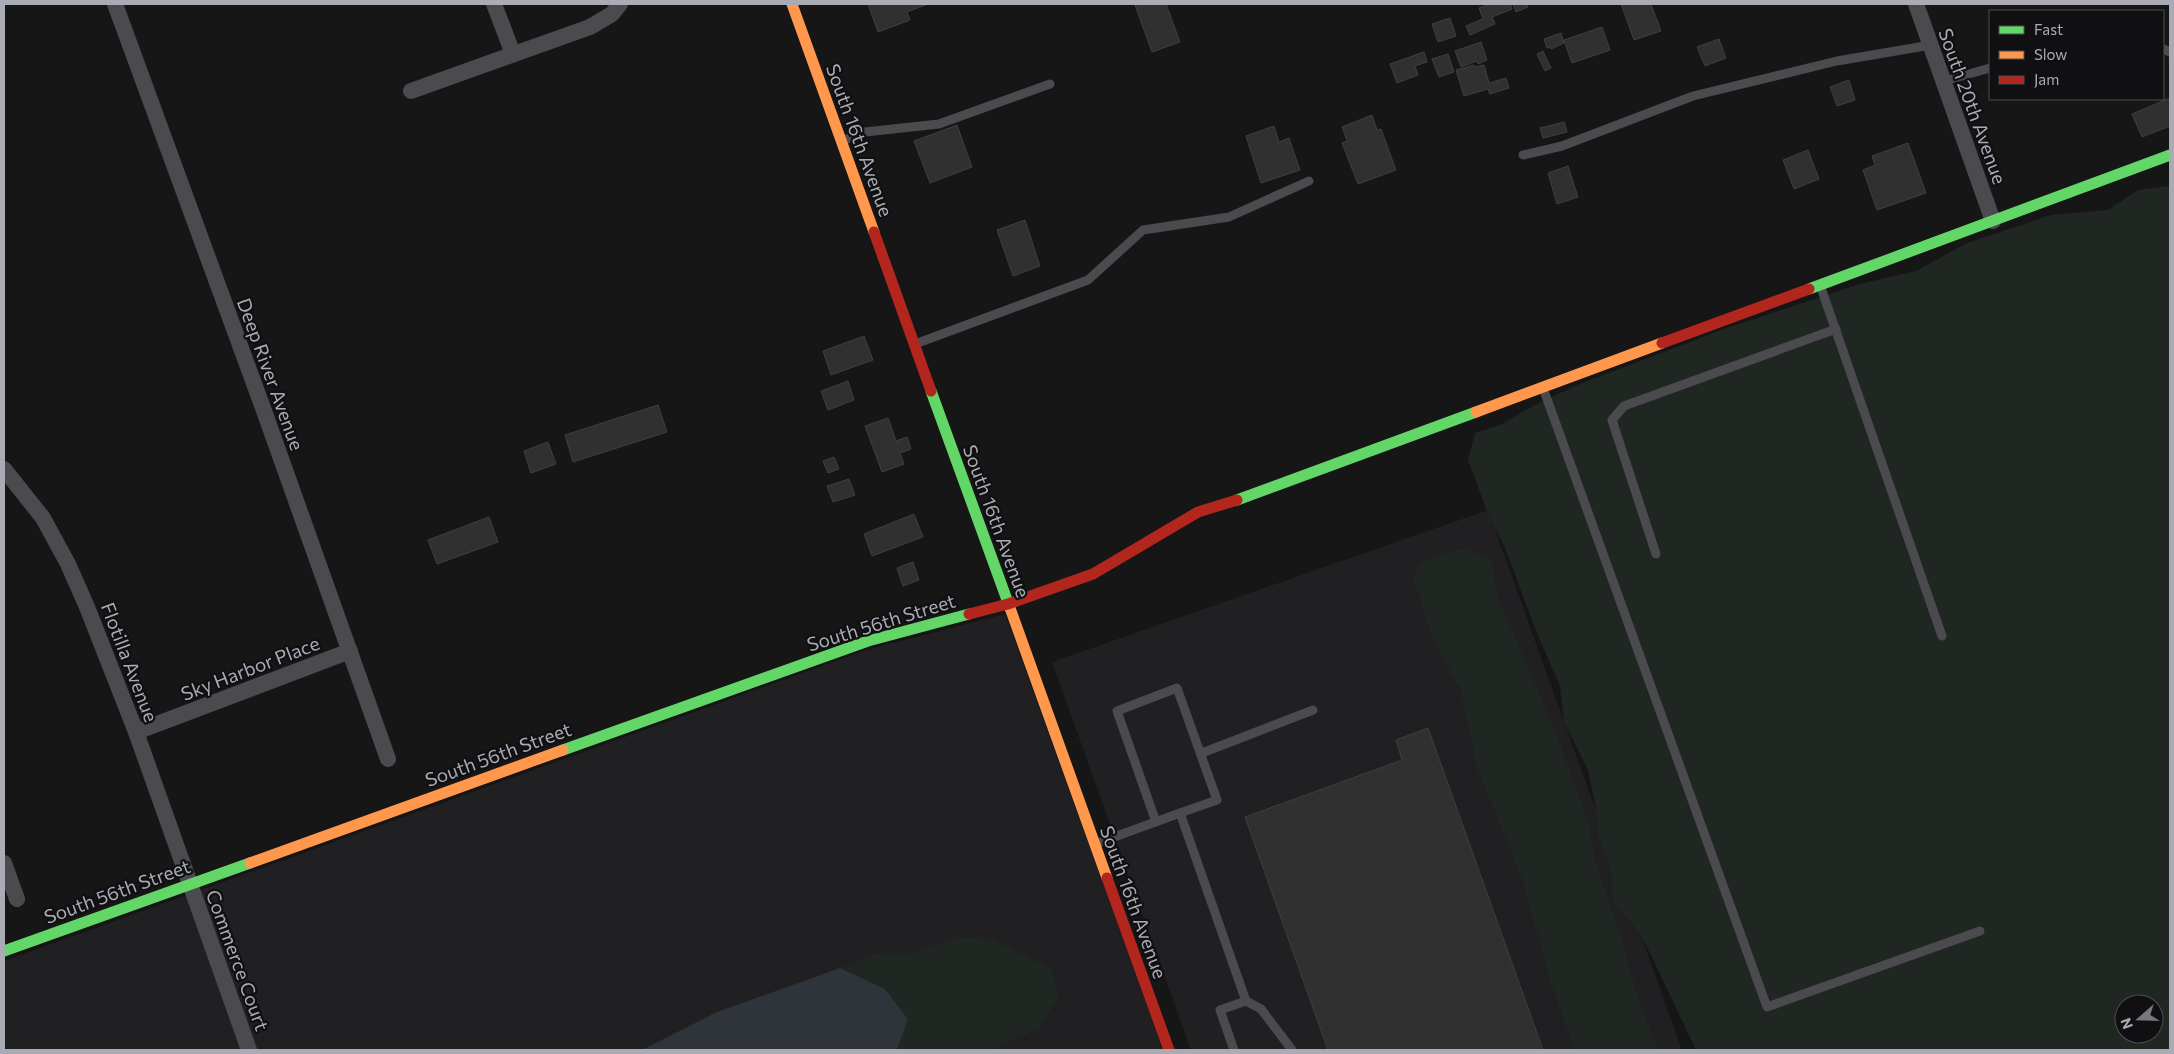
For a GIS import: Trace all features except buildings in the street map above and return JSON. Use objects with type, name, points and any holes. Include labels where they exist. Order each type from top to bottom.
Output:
[{"type":"street","name":"Deep River Avenue","points":[[114,4],[388,759]]},
{"type":"street","points":[[494,4],[513,54]]},
{"type":"street","points":[[411,91],[590,27],[612,14],[620,4]]},
{"type":"street","name":"South 16th Avenue","points":[[792,4],[1169,1050]]},
{"type":"street","name":"South 20th Avenue","points":[[1916,4],[1993,221]]},
{"type":"street","name":"South 56th Street","points":[[4,951],[868,640],[1008,604],[1093,574],[1198,512],[1236,501],[2170,156]]},
{"type":"street","name":"Flotilla Avenue","points":[[4,470],[43,518],[68,564],[136,732],[189,884]]},
{"type":"street","name":"Sky Harbor Place","points":[[136,732],[350,651]]},
{"type":"street","points":[[4,863],[17,899]]},
{"type":"street","name":"Commerce Court","points":[[189,884],[249,1050]]},
{"type":"lane","points":[[1523,155],[1562,146],[1693,96],[1837,61],[1930,45]]},
{"type":"lane","points":[[1944,81],[1989,68]]},
{"type":"lane","points":[[841,141],[865,132],[939,124],[1050,84]]},
{"type":"lane","points":[[914,344],[1088,280],[1143,230],[1229,217],[1309,181]]},
{"type":"lane","points":[[1820,285],[1942,636]]},
{"type":"lane","points":[[1656,554],[1612,420],[1624,406],[1836,329]]},
{"type":"lane","points":[[1543,388],[1767,1007],[1980,931]]},
{"type":"lane","points":[[1095,844],[1156,822],[1180,813],[1217,800],[1202,753],[1177,688],[1117,711],[1156,822]]},
{"type":"lane","points":[[1202,753],[1313,710]]},
{"type":"lane","points":[[1180,813],[1246,1001],[1260,1009],[1292,1050]]},
{"type":"lane","points":[[1234,1050],[1220,1010],[1246,1001]]},
{"type":"shaded area","points":[[2170,186],[2170,1050],[1696,1050],[1638,931],[1612,901],[1611,870],[1598,835],[1596,810],[1588,770],[1564,722],[1560,686],[1536,631],[1505,548],[1488,514],[1468,460],[1475,433],[1502,424],[1533,406],[1577,385],[1724,329],[1860,284],[1916,271],[1967,243],[2051,215],[2108,210],[2138,190]]},
{"type":"shaded area","points":[[1488,510],[1682,1050],[1191,1050],[1052,662]]},
{"type":"shaded area","points":[[1466,548],[1491,560],[1498,598],[1555,730],[1589,824],[1595,860],[1624,946],[1636,991],[1658,1050],[1576,1050],[1573,1045],[1549,978],[1523,881],[1477,768],[1461,691],[1433,640],[1413,577],[1423,561]]},
{"type":"shaded area","points":[[1005,614],[1163,1050],[4,1050],[4,961],[866,650]]},
{"type":"shaded area","points":[[956,938],[992,939],[1052,969],[1058,998],[1040,1028],[992,1050],[897,1050],[908,1019],[885,989],[840,968],[877,953],[914,953]]},
{"type":"shaded area","points":[[840,968],[885,989],[908,1019],[897,1050],[642,1050],[717,1012]]},
{"type":"traffic: fast","points":[[1809,289],[2170,155]]},
{"type":"traffic: fast","points":[[931,391],[1010,608]]},
{"type":"traffic: fast","points":[[1237,500],[1476,412]]},
{"type":"traffic: fast","points":[[563,750],[868,641],[969,614]]},
{"type":"traffic: fast","points":[[4,951],[250,863]]},
{"type":"traffic: slow","points":[[792,4],[874,232]]},
{"type":"traffic: slow","points":[[1476,412],[1662,343]]},
{"type":"traffic: slow","points":[[1010,608],[1107,878]]},
{"type":"traffic: slow","points":[[250,863],[563,750]]},
{"type":"traffic: jam","points":[[874,232],[931,391]]},
{"type":"traffic: jam","points":[[1662,343],[1809,289]]},
{"type":"traffic: jam","points":[[969,614],[1008,604],[1093,574],[1198,512],[1237,500]]},
{"type":"traffic: jam","points":[[1107,878],[1169,1050]]}]
